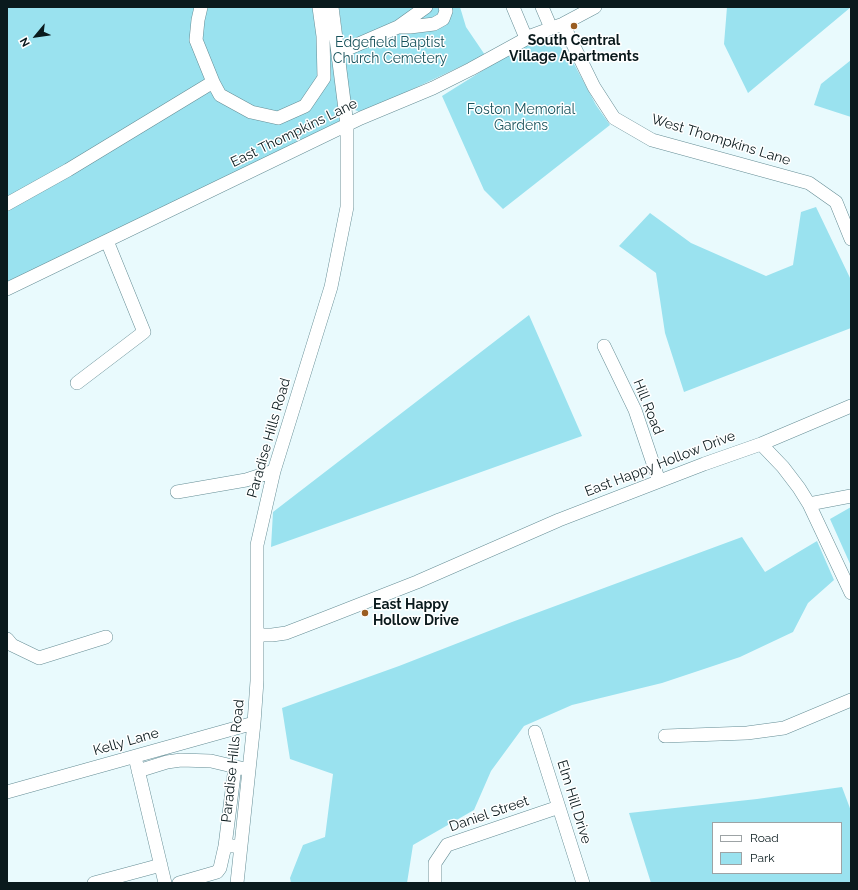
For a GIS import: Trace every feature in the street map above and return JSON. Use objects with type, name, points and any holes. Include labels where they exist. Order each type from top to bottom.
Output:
[{"type":"street","points":[[201,7],[196,40],[213,82],[220,95],[251,112],[278,118],[305,106],[324,78],[323,36],[319,7]]},
{"type":"street","name":"Paradise Hills Road","points":[[237,883],[257,681],[257,545],[274,471],[331,287],[347,207],[347,125],[332,7]]},
{"type":"street","points":[[338,53],[398,27],[426,7]]},
{"type":"street","points":[[398,27],[434,24],[443,19],[446,11],[445,7]]},
{"type":"street","points":[[513,7],[526,38]]},
{"type":"street","name":"West Thompkins Lane","points":[[542,7],[557,26],[614,118],[652,140],[809,183],[836,202],[851,239]]},
{"type":"street","name":"East Thompkins Lane","points":[[7,288],[361,118],[433,88],[472,69],[526,38],[557,26],[595,7]]},
{"type":"street","points":[[7,204],[68,170],[213,82]]},
{"type":"street","points":[[77,383],[144,332],[107,241]]},
{"type":"street","name":"Hill Road","points":[[604,346],[635,410],[659,481]]},
{"type":"street","name":"East Happy Hollow Drive","points":[[257,635],[286,633],[325,618],[417,582],[559,520],[659,481],[761,444],[851,406]]},
{"type":"street","points":[[761,444],[783,467],[809,504],[851,593]]},
{"type":"street","points":[[177,492],[246,480],[274,471]]},
{"type":"street","points":[[809,504],[851,496]]},
{"type":"street","points":[[7,639],[12,645],[40,658],[106,637]]},
{"type":"street","points":[[664,736],[747,734],[784,728],[851,700]]},
{"type":"street","name":"Kelly Lane","points":[[7,792],[254,723]]},
{"type":"street","name":"Elm Hill Drive","points":[[535,732],[583,883]]},
{"type":"street","points":[[135,757],[165,883]]},
{"type":"street","points":[[138,771],[166,762],[181,760],[211,761],[249,770]]},
{"type":"street","points":[[179,883],[217,872],[220,868],[225,846],[235,767]]},
{"type":"street","points":[[231,803],[245,805]]},
{"type":"street","name":"Daniel Street","points":[[435,883],[435,863],[447,845],[559,806]]},
{"type":"street","points":[[225,846],[241,846]]},
{"type":"street","points":[[94,883],[161,865]]},
{"type":"green space","points":[[7,7],[326,7],[340,121],[7,283]]},
{"type":"green space","name":"Edgefield Baptist Church Cemetery","points":[[339,7],[460,7],[466,27],[485,55],[362,113],[355,110],[350,98]]},
{"type":"green space","points":[[727,7],[851,7],[748,93],[724,44]]},
{"type":"green space","name":"Foston Memorial Gardens","points":[[553,38],[573,62],[596,105],[610,125],[503,209],[484,190],[442,96],[523,47]]},
{"type":"green space","points":[[851,60],[851,117],[814,105],[821,84]]},
{"type":"green space","points":[[816,207],[851,280],[851,328],[684,392],[665,333],[656,273],[619,246],[650,213],[691,243],[766,276],[793,265],[801,212]]},
{"type":"green space","points":[[529,315],[582,436],[271,547],[273,512]]},
{"type":"green space","points":[[851,507],[851,566],[830,519]]},
{"type":"green space","points":[[742,537],[765,572],[817,541],[834,580],[808,603],[793,632],[740,657],[662,683],[572,705],[524,726],[491,771],[474,810],[413,845],[407,883],[291,883],[290,878],[303,845],[325,837],[333,774],[290,759],[282,708],[399,666],[512,622]]},
{"type":"green space","points":[[842,787],[851,811],[851,883],[651,883],[629,813],[757,799]]},
{"type":"place","name":"South Central Village Apartments","points":[[574,26]]},
{"type":"place","name":"East Happy Hollow Drive","points":[[365,613]]}]
